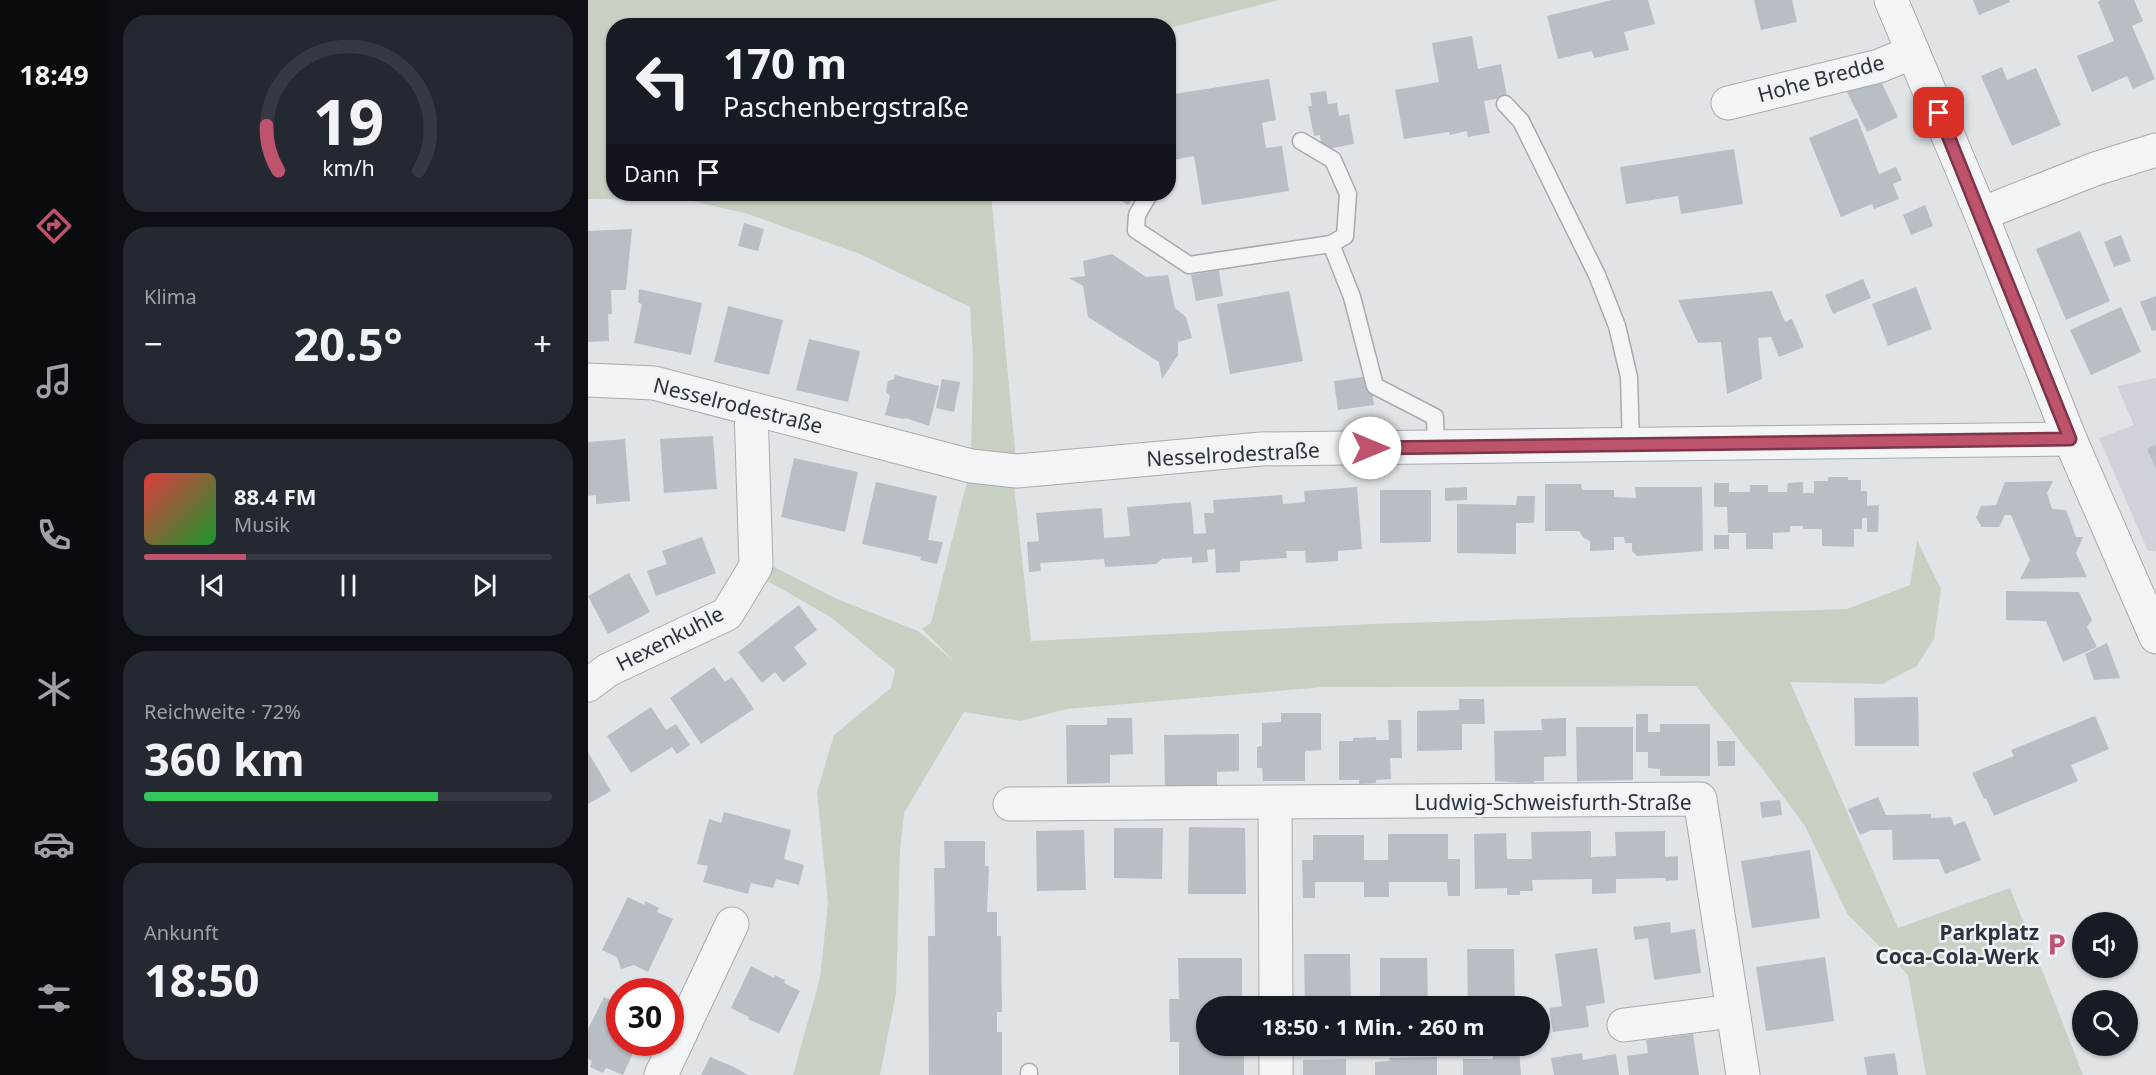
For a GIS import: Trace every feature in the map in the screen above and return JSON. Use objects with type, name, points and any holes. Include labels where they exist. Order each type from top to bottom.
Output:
[{"type":"street","points":[[1891,0],[1981,214],[2070,439],[2156,637]]},
{"type":"street","name":"Hohe Bredde","points":[[1728,103],[1879,66],[1913,52]]},
{"type":"street","points":[[1981,214],[2095,169],[2156,150]]},
{"type":"street","name":"Nesselrodestraße","points":[[588,380],[654,383],[971,466],[1017,471],[1261,449],[2070,439]]},
{"type":"street","name":"Hexenkuhle","points":[[588,685],[608,670],[727,614],[756,566],[751,409]]},
{"type":"street","name":"Ludwig-Schweisfurth-Straße","points":[[1010,804],[1700,800],[1743,1075]]},
{"type":"street","points":[[1275,803],[1276,996]]},
{"type":"street","points":[[661,1075],[732,924]]},
{"type":"street","points":[[1624,1025],[1733,1011]]},
{"type":"street","points":[[1276,1056],[1276,1075]]},
{"type":"lane","points":[[1505,104],[1521,121],[1597,275],[1617,326],[1629,377],[1631,445]]},
{"type":"lane","points":[[1145,201],[1137,215],[1136,230],[1189,265],[1331,244],[1345,236],[1348,194],[1334,160],[1301,141]]},
{"type":"lane","points":[[1331,244],[1352,297],[1375,386],[1435,417],[1436,448]]},
{"type":"shaded area","points":[[2156,378],[2156,551],[2148,551],[2099,438],[2134,425],[2117,386]]},
{"type":"green space","points":[[588,0],[1279,0],[1176,26],[1176,18],[606,18],[606,199],[588,199]]},
{"type":"green space","points":[[692,201],[992,201],[1017,471],[1014,485],[1031,641],[1372,624],[1847,609],[1910,585],[1917,540],[1941,589],[1934,639],[1917,666],[1882,684],[1790,682],[1898,928],[2010,888],[2072,1047],[2072,1056],[2076,1056],[2083,1075],[1926,1075],[1908,975],[1848,915],[1805,826],[1696,686],[1324,687],[1067,709],[1020,721],[964,712],[904,813],[900,850],[896,994],[880,1075],[793,1075],[820,978],[828,903],[817,792],[834,735],[891,688],[895,670],[832,618],[768,581],[770,565],[837,599],[918,631],[955,662],[922,629],[931,623],[971,466],[973,358],[970,307],[860,254],[748,214]]},
{"type":"building","points":[[1612,0],[1648,0],[1655,24],[1624,32],[1629,50],[1594,58],[1592,51],[1558,59],[1547,16]]},
{"type":"building","points":[[1754,0],[1792,0],[1797,22],[1761,30]]},
{"type":"building","points":[[1973,0],[2009,0],[2010,2],[1979,15]]},
{"type":"building","points":[[2101,0],[2134,0],[2143,21],[2132,26],[2155,79],[2133,89],[2127,76],[2092,92],[2077,56],[2114,41],[2098,2]]},
{"type":"building","points":[[1472,36],[1478,69],[1501,64],[1507,97],[1484,101],[1490,133],[1468,137],[1467,131],[1450,135],[1449,132],[1404,139],[1395,90],[1439,82],[1432,43]]},
{"type":"building","points":[[2002,67],[2007,80],[2036,68],[2061,125],[2012,146],[1981,76]]},
{"type":"building","points":[[1878,75],[1898,117],[1867,132],[1846,90]]},
{"type":"building","points":[[1269,79],[1276,120],[1262,123],[1266,148],[1282,146],[1289,191],[1202,205],[1194,156],[1176,159],[1176,94]]},
{"type":"building","points":[[1326,91],[1328,104],[1337,103],[1339,116],[1349,114],[1354,144],[1322,150],[1320,135],[1314,136],[1308,106],[1312,106],[1310,93]]},
{"type":"building","points":[[1857,118],[1879,174],[1896,167],[1902,180],[1893,184],[1899,199],[1874,209],[1872,204],[1841,217],[1809,138]]},
{"type":"building","points":[[1734,149],[1743,204],[1681,214],[1678,196],[1626,204],[1620,167]]},
{"type":"building","points":[[1925,205],[1933,226],[1911,235],[1903,215]]},
{"type":"building","points":[[744,223],[764,229],[758,251],[738,246]]},
{"type":"building","points":[[632,229],[626,290],[611,290],[612,314],[608,314],[609,341],[588,342],[588,231]]},
{"type":"building","points":[[2080,231],[2110,301],[2066,320],[2036,249]]},
{"type":"building","points":[[2121,235],[2131,261],[2114,267],[2104,242]]},
{"type":"building","points":[[1112,254],[1146,277],[1168,275],[1175,308],[1186,317],[1192,338],[1178,342],[1178,355],[1162,379],[1159,362],[1088,317],[1083,286],[1069,278],[1085,276],[1083,261]]},
{"type":"building","points":[[1219,270],[1223,296],[1196,301],[1191,275]]},
{"type":"building","points":[[1863,279],[1871,298],[1833,314],[1825,295]]},
{"type":"building","points":[[1916,287],[1932,329],[1888,346],[1872,304]]},
{"type":"building","points":[[639,289],[702,303],[691,355],[634,343],[642,304],[638,303]]},
{"type":"building","points":[[1289,291],[1303,361],[1230,374],[1217,304]]},
{"type":"building","points":[[1772,291],[1785,322],[1792,319],[1804,347],[1779,357],[1771,337],[1758,338],[1762,379],[1727,394],[1721,342],[1698,343],[1678,300]]},
{"type":"building","points":[[2156,296],[2156,330],[2152,331],[2140,302]]},
{"type":"building","points":[[728,306],[783,320],[769,375],[714,362]]},
{"type":"building","points":[[2121,307],[2141,352],[2091,375],[2070,330]]},
{"type":"building","points":[[809,339],[860,351],[848,402],[796,390]]},
{"type":"building","points":[[895,375],[939,386],[929,426],[906,418],[885,415],[890,396],[886,392],[888,381],[894,379]]},
{"type":"building","points":[[1370,376],[1374,405],[1338,410],[1334,381]]},
{"type":"building","points":[[942,379],[960,382],[954,412],[936,408]]},
{"type":"building","points":[[713,436],[717,489],[664,493],[660,439]]},
{"type":"building","points":[[625,439],[630,501],[596,504],[596,495],[588,496],[588,442]]},
{"type":"building","points":[[2156,445],[2156,469],[2147,449]]},
{"type":"building","points":[[794,458],[858,472],[845,532],[781,517]]},
{"type":"building","points":[[1828,477],[1848,477],[1848,480],[1861,480],[1861,491],[1867,491],[1867,506],[1879,505],[1878,532],[1867,532],[1867,518],[1862,518],[1862,529],[1854,529],[1854,547],[1822,546],[1822,529],[1790,526],[1790,532],[1773,533],[1773,549],[1746,549],[1746,533],[1728,533],[1727,507],[1714,507],[1714,483],[1729,483],[1729,492],[1750,492],[1750,485],[1768,485],[1768,492],[1787,492],[1788,483],[1803,482],[1803,493],[1814,493],[1814,481],[1828,481]]},
{"type":"building","points":[[2053,481],[2047,493],[2052,509],[2066,510],[2076,537],[2083,537],[2076,553],[2087,577],[2020,579],[2030,560],[2011,515],[2005,515],[1999,527],[1982,527],[1976,518],[1981,506],[1996,505],[2005,482]]},
{"type":"building","points":[[876,482],[937,496],[928,540],[943,542],[937,564],[920,560],[921,557],[862,544]]},
{"type":"building","points":[[1545,484],[1581,484],[1582,490],[1614,490],[1614,497],[1636,498],[1635,487],[1702,487],[1703,551],[1637,556],[1632,551],[1632,543],[1625,543],[1624,537],[1614,537],[1614,550],[1590,551],[1590,541],[1584,538],[1579,531],[1545,531]]},
{"type":"building","points":[[1357,487],[1362,549],[1338,551],[1338,561],[1306,563],[1305,551],[1286,551],[1287,558],[1240,561],[1240,572],[1216,573],[1215,549],[1207,550],[1208,562],[1192,563],[1192,557],[1162,559],[1156,564],[1105,567],[1104,559],[1040,563],[1041,571],[1029,572],[1027,542],[1039,541],[1036,513],[1102,508],[1104,538],[1130,536],[1127,507],[1191,502],[1194,534],[1206,533],[1204,513],[1214,513],[1213,500],[1282,495],[1283,504],[1305,502],[1304,491]]},
{"type":"building","points":[[1467,487],[1467,500],[1445,501],[1445,488]]},
{"type":"building","points":[[1380,490],[1431,490],[1431,542],[1380,543]]},
{"type":"building","points":[[1517,496],[1535,496],[1534,523],[1516,523],[1516,554],[1457,553],[1457,504],[1516,505]]},
{"type":"building","points":[[1714,535],[1729,535],[1729,549],[1714,549]]},
{"type":"building","points":[[702,537],[716,573],[656,596],[647,571],[667,564],[662,551]]},
{"type":"building","points":[[629,573],[650,612],[608,634],[588,596]]},
{"type":"building","points":[[2006,591],[2079,592],[2092,620],[2087,627],[2097,647],[2063,662],[2046,621],[2006,620]]},
{"type":"building","points":[[799,605],[817,630],[794,647],[807,664],[783,682],[775,672],[762,683],[738,652]]},
{"type":"building","points":[[2107,643],[2120,678],[2094,680],[2085,654]]},
{"type":"building","points":[[714,667],[725,682],[732,677],[754,709],[701,744],[670,698]]},
{"type":"building","points":[[1918,697],[1919,746],[1855,746],[1854,698]]},
{"type":"building","points":[[1459,699],[1484,699],[1485,724],[1462,724],[1462,750],[1417,751],[1417,711],[1459,710]]},
{"type":"building","points":[[651,707],[666,730],[676,724],[690,745],[677,754],[672,747],[631,773],[607,736]]},
{"type":"building","points":[[1281,713],[1321,713],[1321,750],[1305,751],[1305,781],[1263,781],[1262,768],[1257,768],[1257,747],[1262,746],[1262,723],[1281,722]]},
{"type":"building","points":[[1636,714],[1648,714],[1648,732],[1660,732],[1660,724],[1710,724],[1710,776],[1660,776],[1660,769],[1648,768],[1648,752],[1636,752]]},
{"type":"building","points":[[2095,716],[2109,749],[2071,765],[2078,781],[1994,816],[1972,773],[2014,756],[2011,750]]},
{"type":"building","points":[[1107,718],[1132,718],[1133,754],[1110,755],[1110,783],[1067,784],[1066,725],[1107,725]]},
{"type":"building","points":[[1566,718],[1566,756],[1544,757],[1544,781],[1533,783],[1495,781],[1494,731],[1542,730],[1541,719]]},
{"type":"building","points":[[1388,720],[1401,720],[1402,758],[1390,758],[1391,779],[1359,784],[1359,780],[1339,780],[1339,741],[1376,737],[1376,740],[1389,740]]},
{"type":"building","points":[[1576,727],[1633,727],[1633,780],[1577,781]]},
{"type":"building","points":[[1239,734],[1239,771],[1217,772],[1217,787],[1165,787],[1164,735]]},
{"type":"building","points":[[1717,741],[1735,741],[1735,766],[1718,766]]},
{"type":"building","points":[[588,752],[611,791],[588,804]]},
{"type":"building","points":[[1878,797],[1886,815],[1931,814],[1931,818],[1951,817],[1954,825],[1965,821],[1981,860],[1945,874],[1939,859],[1893,860],[1892,830],[1871,830],[1860,835],[1848,809]]},
{"type":"building","points":[[1780,800],[1782,815],[1762,818],[1760,802]]},
{"type":"building","points":[[724,812],[791,830],[784,859],[804,865],[799,885],[776,879],[773,888],[751,883],[748,894],[703,882],[708,866],[697,864],[709,819],[721,823]]},
{"type":"building","points":[[1189,827],[1245,828],[1246,894],[1188,894]]},
{"type":"building","points":[[1114,828],[1163,828],[1162,879],[1114,878]]},
{"type":"building","points":[[1084,830],[1086,890],[1037,891],[1036,831]]},
{"type":"building","points":[[1591,831],[1591,857],[1616,856],[1615,832],[1665,831],[1665,857],[1678,856],[1678,880],[1665,881],[1666,878],[1616,879],[1616,893],[1592,894],[1592,879],[1532,880],[1533,891],[1520,891],[1520,895],[1507,895],[1507,888],[1475,889],[1474,834],[1506,833],[1507,859],[1532,859],[1531,832]]},
{"type":"building","points":[[1388,834],[1448,834],[1448,859],[1460,859],[1460,896],[1448,896],[1447,882],[1389,882],[1389,897],[1364,897],[1364,882],[1315,882],[1315,898],[1303,898],[1302,860],[1313,860],[1313,835],[1364,835],[1364,860],[1388,860]]},
{"type":"building","points":[[944,841],[985,841],[985,866],[989,866],[987,912],[997,912],[997,936],[1001,936],[1002,1012],[997,1012],[997,1032],[1002,1032],[1002,1075],[929,1075],[928,936],[935,936],[934,868],[945,868]]},
{"type":"building","points":[[1810,850],[1820,918],[1752,928],[1741,861]]},
{"type":"building","points":[[628,897],[644,905],[645,901],[659,908],[657,912],[673,919],[648,972],[634,965],[621,969],[617,957],[602,950]]},
{"type":"building","points":[[1670,922],[1671,933],[1695,929],[1701,973],[1654,980],[1648,938],[1635,940],[1633,927]]},
{"type":"building","points":[[1597,948],[1605,1003],[1586,1006],[1589,1027],[1553,1032],[1550,1008],[1562,1006],[1555,954]]},
{"type":"building","points":[[1467,949],[1514,949],[1515,996],[1468,996]]},
{"type":"building","points":[[1304,954],[1350,954],[1351,996],[1305,996]]},
{"type":"building","points":[[1825,957],[1834,1021],[1766,1031],[1756,967]]},
{"type":"building","points":[[1178,958],[1242,958],[1242,996],[1196,996],[1196,1056],[1244,1056],[1244,1075],[1179,1075],[1179,1042],[1170,1042],[1169,999],[1179,999]]},
{"type":"building","points":[[1380,958],[1427,958],[1428,996],[1380,996]]},
{"type":"building","points":[[751,966],[774,978],[775,975],[785,980],[784,983],[800,991],[779,1033],[748,1019],[749,1017],[731,1008]]},
{"type":"building","points":[[604,997],[606,998],[606,1056],[632,1056],[623,1075],[606,1068],[603,1073],[590,1067],[592,1061],[588,1059],[588,1029]]},
{"type":"building","points":[[1693,1034],[1699,1075],[1629,1075],[1627,1056],[1648,1053],[1646,1040]]},
{"type":"building","points":[[1582,1053],[1583,1060],[1616,1054],[1619,1075],[1554,1075],[1551,1058]]},
{"type":"building","points":[[1895,1053],[1898,1075],[1867,1075],[1864,1057]]},
{"type":"building","points":[[1493,1056],[1520,1056],[1521,1075],[1463,1075],[1463,1059],[1493,1059]]},
{"type":"building","points":[[710,1057],[734,1067],[748,1075],[701,1075]]},
{"type":"building","points":[[1437,1057],[1437,1075],[1375,1075],[1375,1062],[1390,1061],[1389,1058]]},
{"type":"building","points":[[1346,1059],[1346,1075],[1303,1075],[1303,1060]]},
{"type":"place","name":"Parkplatz Coca-Cola-Werk","points":[[2057,945]]},
{"type":"route","points":[[1370,448],[2070,439],[1939,113]]}]
